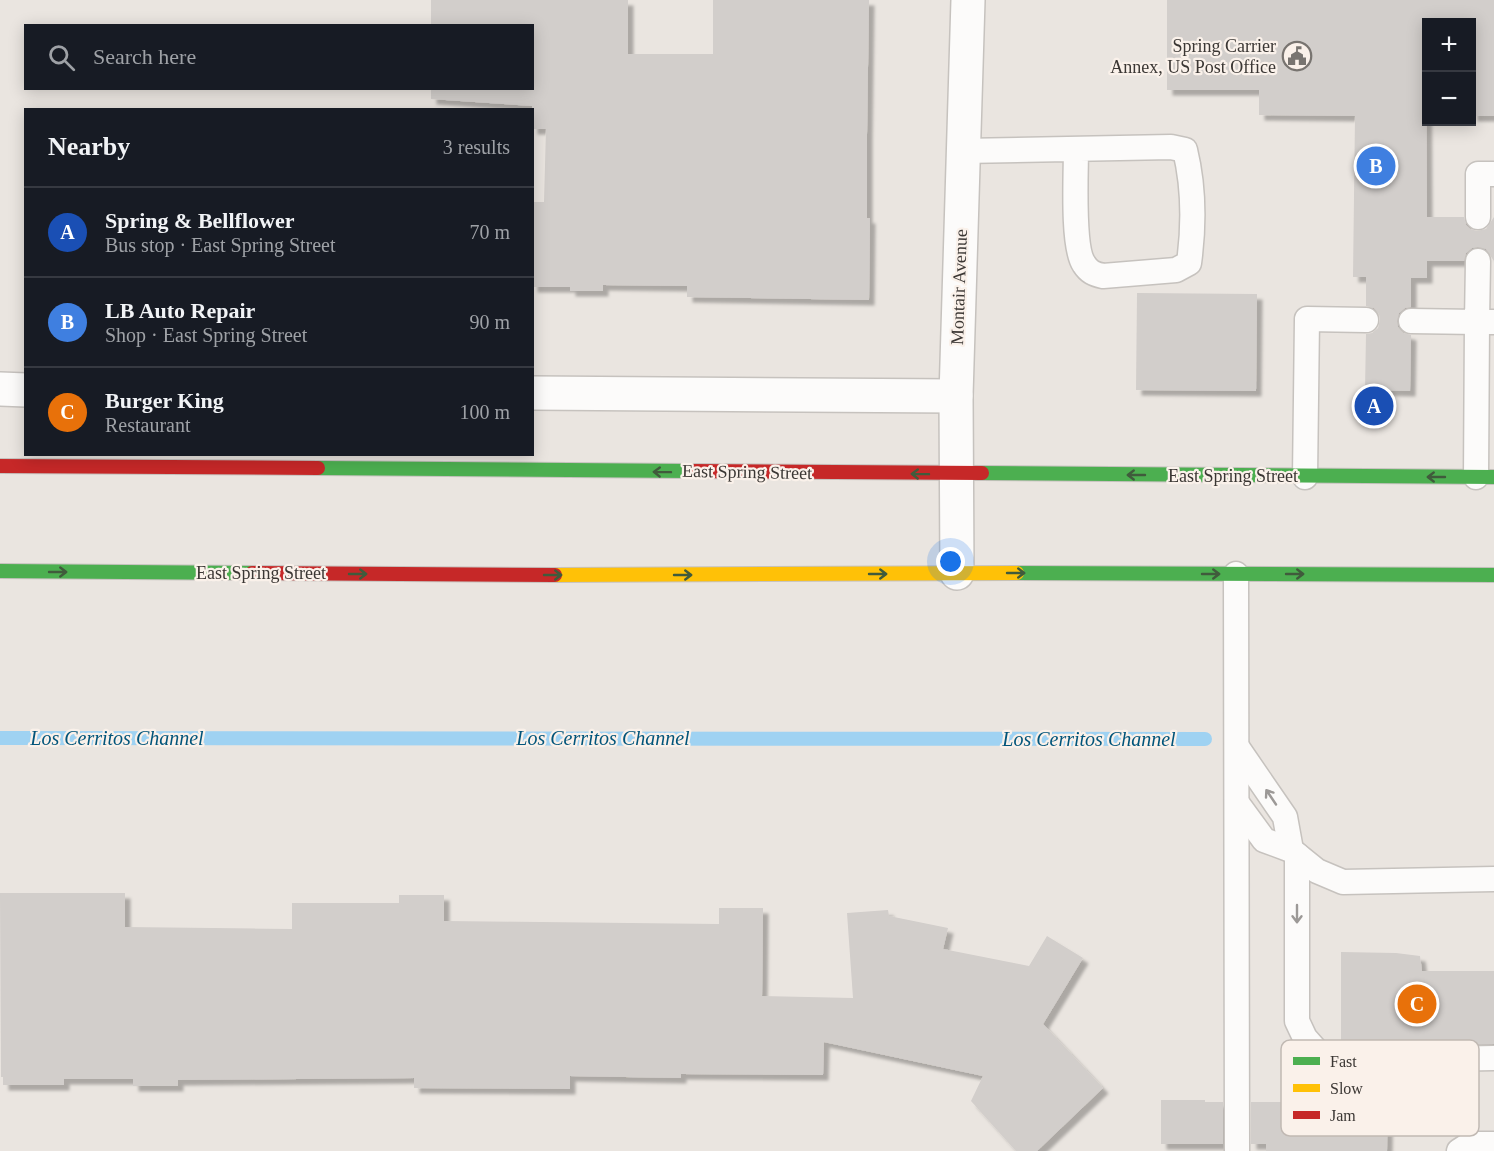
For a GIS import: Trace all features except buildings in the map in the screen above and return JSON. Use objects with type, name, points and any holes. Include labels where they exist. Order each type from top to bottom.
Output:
[{"type":"main road","name":"East Spring Street","points":[[0,466],[1485,477]]},
{"type":"main road","name":"East Spring Street","points":[[0,572],[624,576],[957,573],[1494,575]]},
{"type":"street","name":"Montair Avenue","points":[[957,573],[956,396],[968,0]]},
{"type":"street","points":[[0,389],[24,390]]},
{"type":"street","points":[[534,393],[956,396]]},
{"type":"lane","points":[[963,151],[1171,147],[1185,150],[1192,177],[1192,242],[1189,263],[1176,270],[1103,276],[1092,273],[1082,263],[1077,245],[1076,149]]},
{"type":"lane","points":[[1478,217],[1478,174],[1494,174]]},
{"type":"lane","points":[[1478,261],[1486,322],[1485,477]]},
{"type":"lane","points":[[1305,477],[1307,320],[1366,320]]},
{"type":"lane","points":[[1411,321],[1486,322]]},
{"type":"lane","points":[[1236,574],[1238,1151]]},
{"type":"lane","points":[[1237,747],[1285,817],[1294,853],[1297,1021],[1307,1040]]},
{"type":"lane","points":[[1237,803],[1264,840],[1294,853],[1317,871],[1343,882],[1494,879]]},
{"type":"lane","points":[[1479,1058],[1494,1058]]},
{"type":"lane","points":[[1459,1151],[1470,1144],[1494,1144]]},
{"type":"waterway","name":"Los Cerritos Channel","points":[[0,738],[1205,739]]},
{"type":"traffic: fast","points":[[318,468],[689,471]]},
{"type":"traffic: fast","points":[[982,473],[1494,477]]},
{"type":"traffic: fast","points":[[0,571],[252,573]]},
{"type":"traffic: fast","points":[[1017,573],[1494,575]]},
{"type":"traffic: slow","points":[[555,575],[1017,573]]},
{"type":"traffic: jam","points":[[0,466],[318,468]]},
{"type":"traffic: jam","points":[[689,471],[982,473]]},
{"type":"traffic: jam","points":[[252,573],[555,575]]},
{"type":"place","name":"Spring Carrier Annex, US Post Office","points":[[1297,56]]},
{"type":"place","name":"LB Auto Repair","points":[[1376,166]]},
{"type":"place","name":"Spring & Bellflower","points":[[1374,406]]},
{"type":"place","name":"Burger King","points":[[1417,1004]]}]
